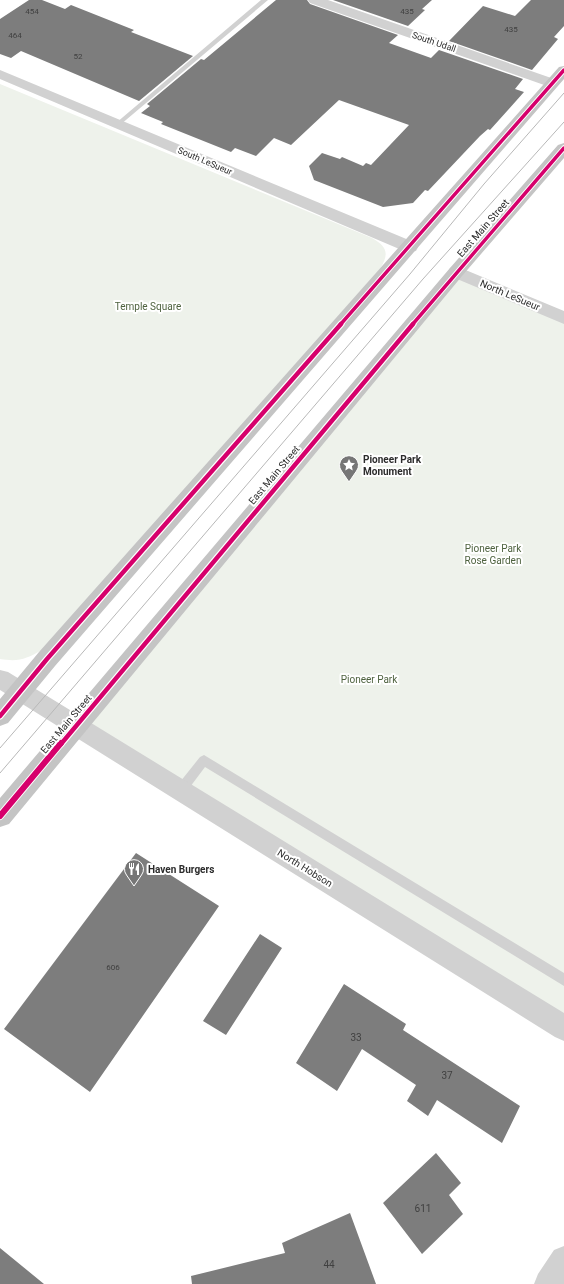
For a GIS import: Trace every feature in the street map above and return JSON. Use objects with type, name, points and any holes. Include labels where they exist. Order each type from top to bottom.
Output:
[{"type":"main road","points":[[0,716],[47,659],[558,77]]},
{"type":"main road","name":"East Main Street","points":[[0,816],[456,272],[564,148]]},
{"type":"street","name":"South Udall","points":[[315,0],[558,77]]},
{"type":"street","name":"South LeSueur","points":[[0,74],[410,247]]},
{"type":"street","name":"North LeSueur","points":[[456,272],[564,318]]},
{"type":"street","name":"North Hobson","points":[[0,679],[564,1028]]},
{"type":"street","points":[[548,1284],[564,1260]]},
{"type":"lane","points":[[118,124],[266,0]]},
{"type":"lane","points":[[180,791],[204,760],[564,980]]},
{"type":"green space","name":"Temple Square","points":[[0,84],[372,238],[384,248],[386,255],[380,269],[42,650],[27,658],[17,660],[0,659]]},
{"type":"green space","name":"Pioneer Park","points":[[456,272],[564,318],[564,1028],[76,726]]},
{"type":"building","points":[[29,0],[42,0],[65,9],[71,5],[134,30],[131,32],[193,56],[139,101],[21,51],[11,58],[0,54],[0,19]]},
{"type":"building","points":[[276,0],[307,0],[310,4],[398,35],[389,43],[431,58],[439,50],[523,79],[515,89],[524,92],[490,130],[488,129],[480,136],[428,191],[425,190],[413,203],[383,207],[314,180],[309,166],[322,153],[340,159],[342,157],[363,166],[366,163],[371,165],[409,125],[339,100],[291,145],[274,138],[256,156],[235,148],[231,152],[161,124],[163,122],[141,113],[150,106],[147,104],[201,59],[204,60]]},
{"type":"building","points":[[333,0],[432,0],[422,9],[425,10],[408,26]]},
{"type":"building","points":[[531,0],[564,0],[564,26],[554,37],[558,39],[532,70],[449,41],[483,6],[515,16]]},
{"type":"building","points":[[136,853],[219,906],[90,1092],[4,1029]]},
{"type":"building","points":[[260,934],[282,948],[226,1035],[203,1021]]},
{"type":"building","points":[[344,984],[406,1024],[403,1030],[520,1106],[502,1143],[437,1100],[428,1116],[407,1101],[416,1085],[362,1049],[337,1091],[296,1063]]},
{"type":"building","points":[[436,1153],[461,1183],[449,1195],[463,1214],[422,1254],[383,1203]]},
{"type":"building","points":[[350,1213],[376,1284],[192,1284],[191,1276],[285,1253],[282,1243]]},
{"type":"building","points":[[0,1248],[44,1284],[0,1284]]},
{"type":"tram line","points":[[0,748],[410,274],[484,184],[564,93]]},
{"type":"tram line","points":[[0,773],[423,279],[564,122]]},
{"type":"cycle path","points":[[0,716],[47,659],[564,70]]},
{"type":"cycle path","points":[[0,816],[456,272],[564,148]]},
{"type":"place","name":"Pioneer Park Monument","points":[[349,482]]},
{"type":"place","name":"Haven Burgers","points":[[134,886]]},
{"type":"park label","name":"Pioneer Park Rose Garden","points":[[493,554]]}]
